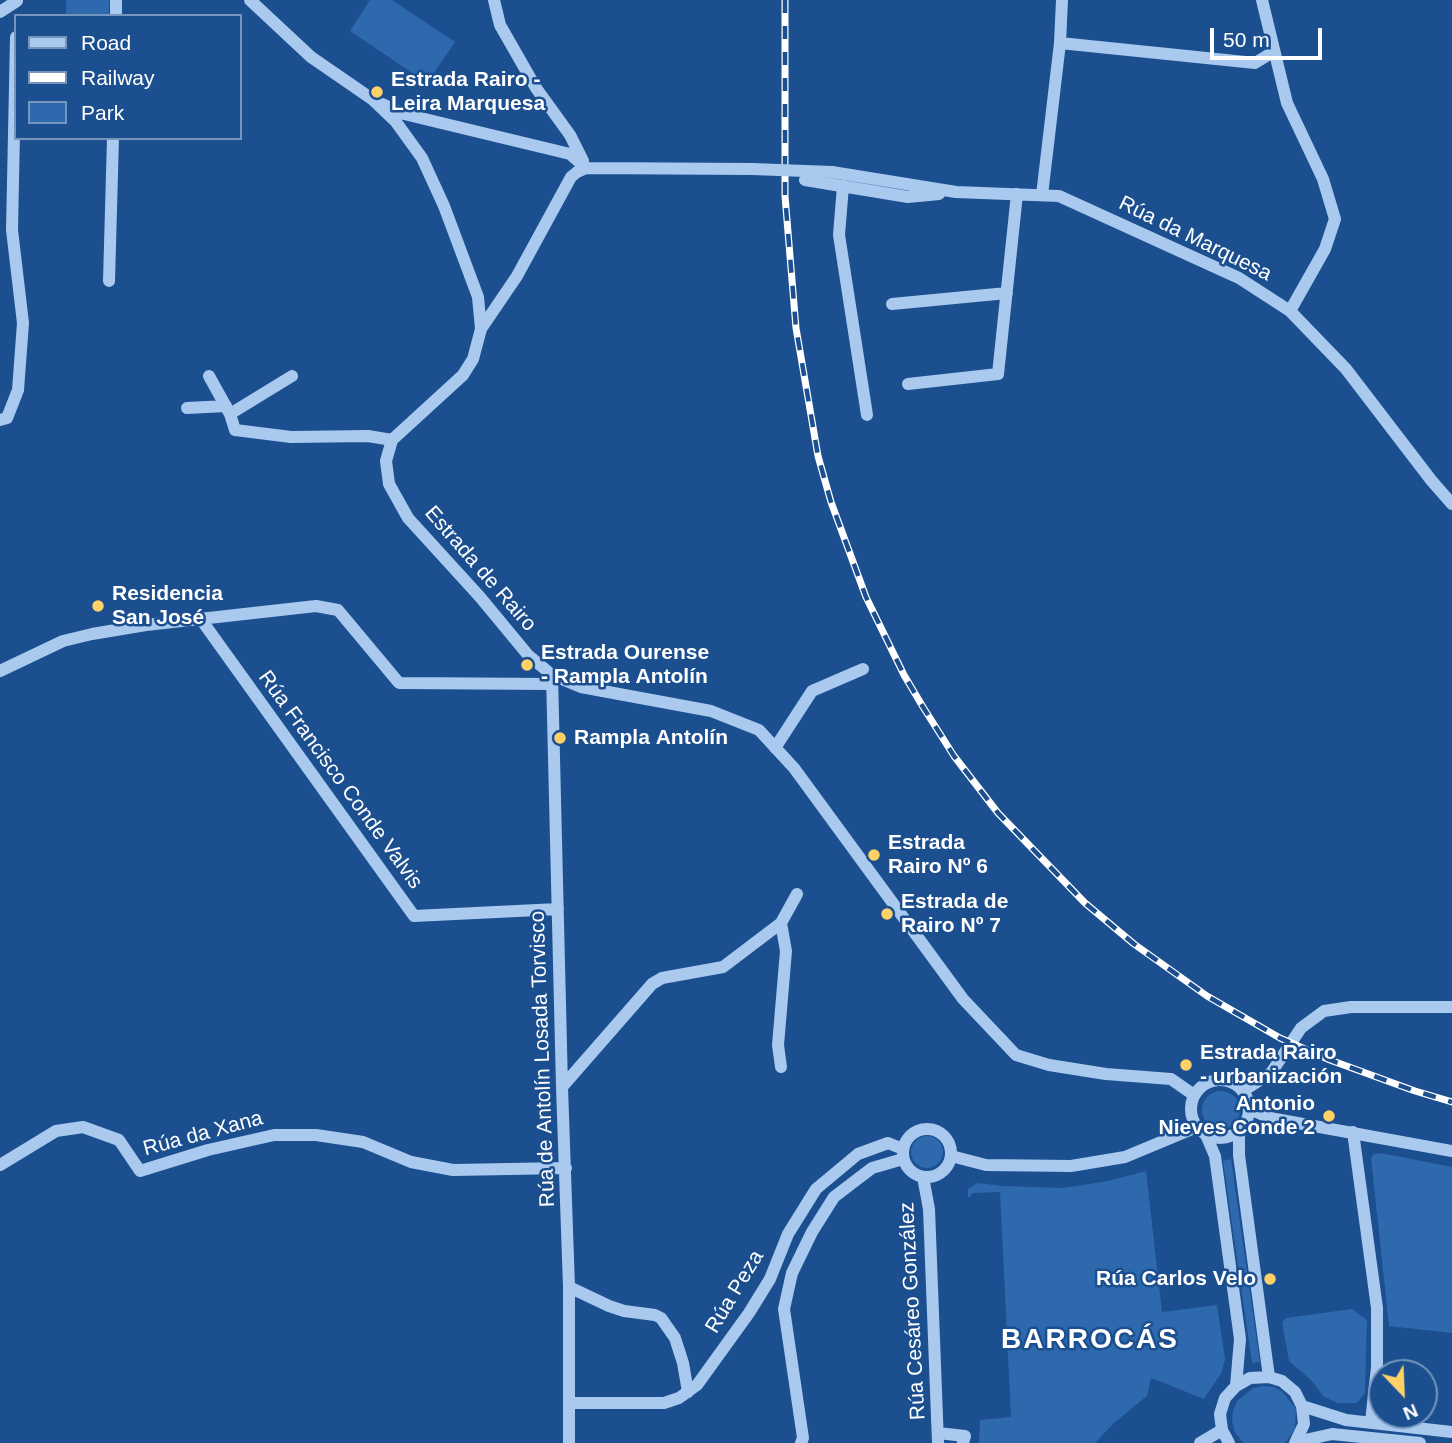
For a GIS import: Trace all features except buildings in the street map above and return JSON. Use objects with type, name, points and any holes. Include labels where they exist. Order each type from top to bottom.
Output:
[{"type":"street","points":[[250,0],[311,57],[372,99],[396,122],[422,158],[444,206],[478,297],[481,329]]},
{"type":"street","points":[[494,0],[500,25],[536,88],[570,135],[586,168]]},
{"type":"street","points":[[1042,195],[1060,43],[1062,0]]},
{"type":"street","points":[[1262,0],[1287,103],[1322,179],[1335,219],[1325,249],[1290,310]]},
{"type":"street","points":[[0,12],[17,1]]},
{"type":"street","points":[[1060,43],[1255,63],[1273,52]]},
{"type":"street","points":[[372,99],[404,114],[570,154],[586,168]]},
{"type":"street","points":[[0,420],[7,418],[18,390],[23,323],[12,230],[14,134]]},
{"type":"street","points":[[109,281],[113,140]]},
{"type":"street","points":[[209,376],[228,410],[234,430],[291,437],[368,436],[392,440],[463,375],[473,359],[481,329],[517,276],[571,177],[586,168]]},
{"type":"street","name":"Rúa da Marquesa","points":[[586,168],[832,172],[956,192],[1059,196],[1239,278],[1290,310],[1346,369],[1452,504]]},
{"type":"street","name":"Rúa da Marquesa","points":[[805,180],[908,197],[956,192]]},
{"type":"street","points":[[843,186],[839,235],[867,415]]},
{"type":"street","points":[[908,384],[998,374],[1017,194]]},
{"type":"street","points":[[892,304],[1007,293]]},
{"type":"street","points":[[187,408],[228,410],[292,376]]},
{"type":"street","name":"Estrada de Rairo","points":[[392,440],[386,461],[389,484],[408,518],[552,679],[581,687],[710,710],[759,730],[794,768],[962,999],[1016,1055],[1049,1065],[1106,1074],[1171,1079],[1194,1095]]},
{"type":"street","points":[[0,671],[63,640],[146,625],[316,606],[338,610],[398,683],[552,679]]},
{"type":"street","name":"Rúa Francisco Conde Valvis","points":[[200,618],[414,916],[558,909]]},
{"type":"street","points":[[775,748],[812,691],[863,669]]},
{"type":"street","name":"Rúa de Antolín Losada Torvisco","points":[[552,679],[569,1287],[569,1443]]},
{"type":"street","points":[[562,1087],[652,984],[662,978],[723,967],[781,923],[797,894]]},
{"type":"street","points":[[781,923],[786,951],[778,1045],[781,1068]]},
{"type":"street","points":[[1243,1091],[1271,1073],[1301,1028],[1324,1010],[1351,1007],[1452,1007]]},
{"type":"street","points":[[1236,1386],[1240,1339],[1215,1156],[1192,1117],[1194,1095],[1202,1086],[1223,1080],[1234,1083],[1243,1091],[1251,1109],[1270,1118],[1452,1151]]},
{"type":"street","points":[[951,1156],[986,1165],[1071,1166],[1125,1157],[1202,1131],[1217,1138],[1228,1137],[1238,1132],[1246,1123],[1251,1109]]},
{"type":"street","name":"Rúa da Xana","points":[[0,1165],[56,1131],[83,1127],[119,1140],[140,1171],[208,1150],[275,1135],[316,1135],[363,1142],[411,1162],[453,1170],[566,1168]]},
{"type":"street","points":[[931,1128],[947,1138],[951,1156],[942,1172],[923,1177],[907,1167],[903,1154],[906,1140],[912,1133],[931,1128]]},
{"type":"street","points":[[1238,1132],[1269,1377]]},
{"type":"street","points":[[1353,1132],[1377,1308],[1377,1359]]},
{"type":"street","name":"Rúa Peza","points":[[688,1392],[697,1385],[749,1313],[770,1279],[788,1234],[816,1189],[858,1154],[888,1143],[903,1154]]},
{"type":"street","points":[[801,1443],[803,1438],[784,1309],[792,1273],[812,1232],[834,1197],[872,1168],[903,1154]]},
{"type":"street","name":"Rúa Cesáreo González","points":[[923,1177],[929,1209],[938,1438]]},
{"type":"street","points":[[569,1287],[609,1307],[661,1318],[675,1338],[688,1392],[664,1402],[569,1404]]},
{"type":"street","points":[[1229,1443],[1222,1430],[1220,1414],[1225,1398],[1236,1386],[1250,1378],[1269,1377],[1282,1381],[1295,1392],[1302,1406],[1304,1424],[1296,1442]]},
{"type":"street","points":[[1302,1406],[1333,1417],[1368,1423]]},
{"type":"street","points":[[1425,1429],[1452,1432]]},
{"type":"street","points":[[1199,1443],[1222,1430]]},
{"type":"street","points":[[1296,1442],[1332,1434],[1420,1443]]},
{"type":"street","points":[[938,1438],[965,1436],[963,1443]]},
{"type":"green space","points":[[66,0],[109,0],[109,14],[66,14]]},
{"type":"green space","points":[[370,0],[392,0],[455,42],[427,83],[350,31]]},
{"type":"green space","points":[[1221,1091],[1235,1096],[1240,1110],[1235,1124],[1221,1129],[1207,1124],[1202,1110],[1207,1096]]},
{"type":"green space","points":[[927,1136],[938,1141],[943,1152],[938,1163],[927,1168],[916,1163],[911,1152],[916,1141]]},
{"type":"green space","points":[[1381,1153],[1452,1167],[1452,1333],[1389,1326],[1371,1158],[1374,1154]]},
{"type":"green space","points":[[1231,1159],[1260,1362],[1252,1363],[1223,1161]]},
{"type":"green space","points":[[1146,1171],[1162,1312],[1217,1305],[1225,1359],[1222,1372],[1204,1399],[1151,1378],[1147,1396],[1095,1443],[979,1443],[980,1420],[1011,1417],[1000,1192],[973,1193],[968,1198],[968,1189],[977,1183],[1063,1188],[1108,1181]]},
{"type":"green space","points":[[1352,1309],[1367,1320],[1365,1393],[1357,1403],[1338,1403],[1324,1397],[1312,1381],[1289,1361],[1282,1322],[1286,1318]]},
{"type":"green space","points":[[1274,1387],[1283,1392],[1296,1409],[1295,1429],[1285,1443],[1244,1443],[1235,1433],[1232,1422],[1237,1401],[1253,1388]]},
{"type":"railway","points":[[785,0],[785,196],[796,328],[818,456],[831,502],[866,597],[904,675],[923,707],[954,756],[998,813],[1085,903],[1134,944],[1207,996],[1280,1038],[1330,1060],[1452,1102]]},
{"type":"place","name":"Estrada Rairo - Leira Marquesa","points":[[377,92]]},
{"type":"place","name":"Residencia San José","points":[[98,606]]},
{"type":"place","name":"Estrada Ourense - Rampla Antolín","points":[[527,665]]},
{"type":"place","name":"Rampla Antolín","points":[[560,738]]},
{"type":"place","name":"Estrada Rairo Nº 6","points":[[874,855]]},
{"type":"place","name":"Estrada de Rairo Nº 7","points":[[887,914]]},
{"type":"place","name":"Estrada Rairo - urbanización","points":[[1186,1065]]},
{"type":"place","name":"Antonio Nieves Conde 2","points":[[1329,1116]]},
{"type":"place","name":"Rúa Carlos Velo","points":[[1270,1279]]},
{"type":"district","name":"BARROCÁS","points":[[1090,1340]]}]
